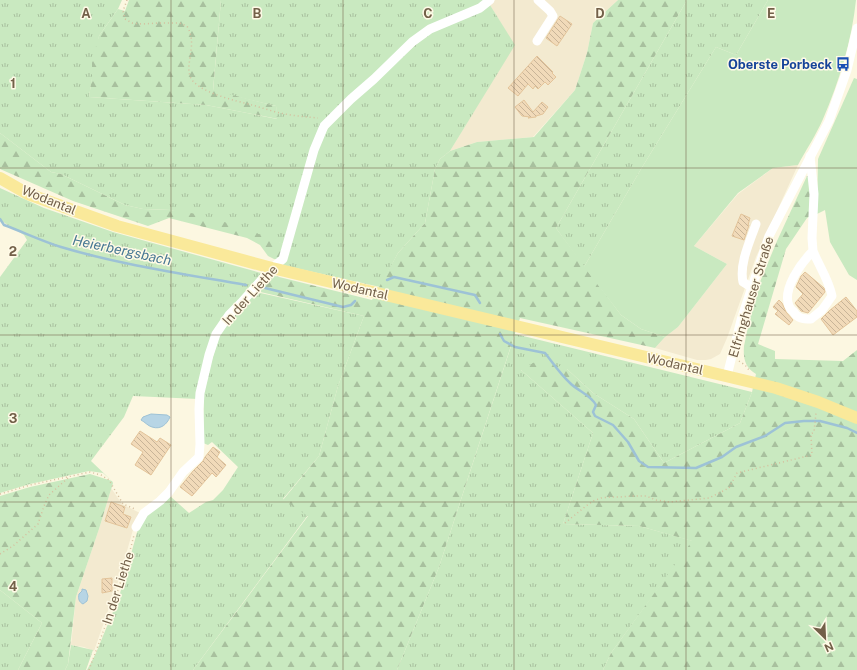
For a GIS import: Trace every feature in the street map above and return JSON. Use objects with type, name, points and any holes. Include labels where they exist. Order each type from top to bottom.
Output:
[{"type":"main road","name":"Wodantal","points":[[0,178],[28,194],[117,226],[272,268],[728,376]]},
{"type":"main road","name":"Elfringhauser Straße","points":[[728,376],[776,388],[818,402],[857,418]]},
{"type":"street","name":"In der Liethe","points":[[136,527],[144,513],[169,492],[183,472],[199,457],[200,393],[209,355],[216,334],[229,315],[272,268],[283,259],[314,150],[324,126],[412,42],[430,29],[480,8],[490,0]]},
{"type":"street","points":[[537,41],[553,16],[550,10],[538,0]]},
{"type":"street","name":"Elfringhauser Straße","points":[[728,376],[741,320],[769,236],[829,121],[847,70],[857,28]]},
{"type":"street","points":[[810,156],[814,194],[812,238],[813,251],[831,288],[832,296],[822,310],[811,319],[801,319],[794,314],[789,306],[787,297],[790,284],[797,271],[813,251]]},
{"type":"street","points":[[751,287],[743,282],[742,276],[744,258],[756,224]]},
{"type":"path","points":[[127,0],[122,11],[125,19],[132,23],[179,23],[187,26],[192,39],[188,69],[190,78],[200,86],[220,96],[286,114],[330,120]]},
{"type":"path","points":[[564,523],[593,501],[601,498],[646,496],[656,500],[669,502],[709,498],[729,488],[737,473],[812,455],[811,434],[814,432],[818,402]]},
{"type":"path","points":[[0,494],[30,485],[90,472],[101,475],[109,480],[124,504],[144,513]]},
{"type":"path","points":[[0,554],[13,546],[38,524],[49,495],[70,476]]},
{"type":"path","name":"In der Liethe","points":[[89,670],[116,597],[136,527]]},
{"type":"shaded area","points":[[495,0],[618,0],[593,23],[587,53],[575,90],[533,137],[477,142],[450,151],[514,45],[490,5]]},
{"type":"shaded area","points":[[798,165],[756,257],[720,354],[711,359],[697,360],[655,348],[665,337],[678,327],[727,264],[694,246],[738,194],[773,168]]},
{"type":"shaded area","points":[[111,488],[122,504],[142,514],[134,526],[120,576],[94,651],[84,647],[71,645],[76,597]]},
{"type":"green space","points":[[0,0],[122,0],[118,9],[99,36],[89,97],[206,105],[277,119],[276,106],[213,91],[221,0],[488,0],[446,19],[331,115],[284,244],[171,210],[143,209],[125,205],[61,174],[51,172],[0,133]]},
{"type":"green space","points":[[129,0],[221,0],[213,90],[276,106],[278,119],[206,105],[89,97],[92,77],[92,60],[99,36],[118,9],[125,11]]},
{"type":"green space","points":[[618,0],[687,0],[556,228],[621,315],[641,329],[665,337],[655,348],[520,318],[439,567],[397,670],[193,670],[308,516],[283,500],[319,456],[338,386],[364,316],[256,291],[271,275],[372,300],[398,253],[425,223],[435,169],[440,159],[450,151],[477,142],[534,137],[575,90],[587,53],[593,23]]},
{"type":"green space","points":[[687,0],[768,0],[736,55],[716,47],[641,169],[584,267],[556,228]]},
{"type":"green space","points":[[768,0],[856,0],[848,45],[829,105],[817,131],[798,165],[773,168],[738,193],[694,246],[727,264],[678,327],[665,337],[641,329],[621,315],[584,267],[641,169],[716,47],[736,55]]},
{"type":"green space","points":[[490,5],[515,45],[450,151],[440,159],[435,169],[425,223],[398,253],[380,287],[282,265],[319,143],[334,118],[431,31]]},
{"type":"green space","points":[[854,78],[857,79],[857,280],[849,275],[830,242],[825,210],[817,214],[818,159]]},
{"type":"green space","points":[[0,133],[51,172],[61,174],[125,205],[143,209],[171,210],[197,214],[238,226],[284,244],[279,260],[268,256],[260,245],[247,238],[169,218],[148,226],[73,201],[0,169]]},
{"type":"green space","points":[[807,176],[810,178],[811,216],[807,218],[786,249],[758,344],[775,351],[775,359],[843,361],[857,350],[857,670],[603,670],[611,653],[692,541],[639,526],[563,524],[593,433],[521,370],[540,359],[567,369],[593,393],[634,419],[664,463],[740,423],[752,392],[756,374],[749,369],[744,359],[744,346],[755,294],[777,241]]},
{"type":"green space","points":[[0,188],[44,208],[113,232],[261,273],[248,292],[226,315],[198,399],[133,396],[124,417],[91,461],[112,481],[103,473],[89,471],[30,484],[0,493],[0,277],[27,240],[24,235],[0,220]]},
{"type":"green space","points":[[256,292],[364,316],[338,386],[319,456],[283,499],[308,515],[193,670],[87,670],[96,653],[119,597],[138,529],[146,515],[170,496],[189,513],[206,502],[213,500],[223,490],[238,467],[212,442],[208,445],[203,443],[204,385],[220,334],[229,318]]},
{"type":"green space","points":[[515,334],[752,392],[740,423],[664,463],[634,419],[593,393],[567,369],[521,370],[593,433],[563,524],[639,526],[693,541],[611,653],[603,670],[397,670],[439,567]]},
{"type":"green space","points":[[90,474],[112,481],[113,483],[76,597],[68,664],[65,670],[18,670],[42,623],[0,590],[0,496],[30,487]]},
{"type":"green space","points":[[0,590],[42,623],[18,670],[0,670]]},
{"type":"green space","points":[[71,645],[93,650],[86,670],[65,670],[68,664]]},
{"type":"water","points":[[151,414],[167,415],[170,417],[163,426],[155,428],[149,426],[141,420],[143,417]]},
{"type":"water","points":[[82,589],[86,590],[88,596],[87,601],[83,604],[79,597]]},
{"type":"building","points":[[560,16],[572,24],[557,46],[546,38]]},
{"type":"building","points":[[537,56],[556,77],[548,85],[545,82],[538,89],[535,86],[533,89],[528,84],[518,96],[508,88]]},
{"type":"building","points":[[524,100],[533,112],[542,102],[548,107],[543,114],[528,118],[530,117],[522,116],[515,107]]},
{"type":"building","points":[[741,214],[750,218],[744,240],[732,236]]},
{"type":"building","points":[[805,272],[824,288],[825,292],[808,313],[801,311],[795,303],[803,294],[796,287],[801,276]]},
{"type":"building","points":[[846,297],[857,311],[857,317],[833,335],[821,319]]},
{"type":"building","points":[[779,300],[793,320],[789,325],[775,314],[778,311],[773,307]]},
{"type":"building","points":[[140,431],[157,442],[160,438],[171,445],[151,475],[135,465],[143,452],[131,444]]},
{"type":"building","points":[[213,447],[220,452],[217,457],[226,465],[216,477],[212,473],[192,496],[180,487]]},
{"type":"building","points":[[111,502],[125,507],[123,514],[131,517],[127,528],[105,521]]},
{"type":"building","points":[[112,578],[112,591],[102,593],[102,579]]},
{"type":"waterway","name":"Heierbergsbach","points":[[0,219],[4,225],[54,245],[106,259],[153,269],[246,285]]},
{"type":"waterway","name":"Heierbergsbach","points":[[387,280],[394,277],[475,295],[480,303]]},
{"type":"waterway","name":"Heierbergsbach","points":[[265,288],[343,307],[351,305],[355,301]]},
{"type":"waterway","name":"Heierbergsbach","points":[[500,334],[504,341],[515,347],[545,353],[566,380],[594,402],[596,405],[593,412],[595,416],[613,425],[628,442],[639,461],[648,467],[696,468],[722,457],[736,447],[765,436],[785,423],[820,421],[847,428],[857,433]]},
{"type":"place","name":"Oberste Porbeck","points":[[843,64]]}]
